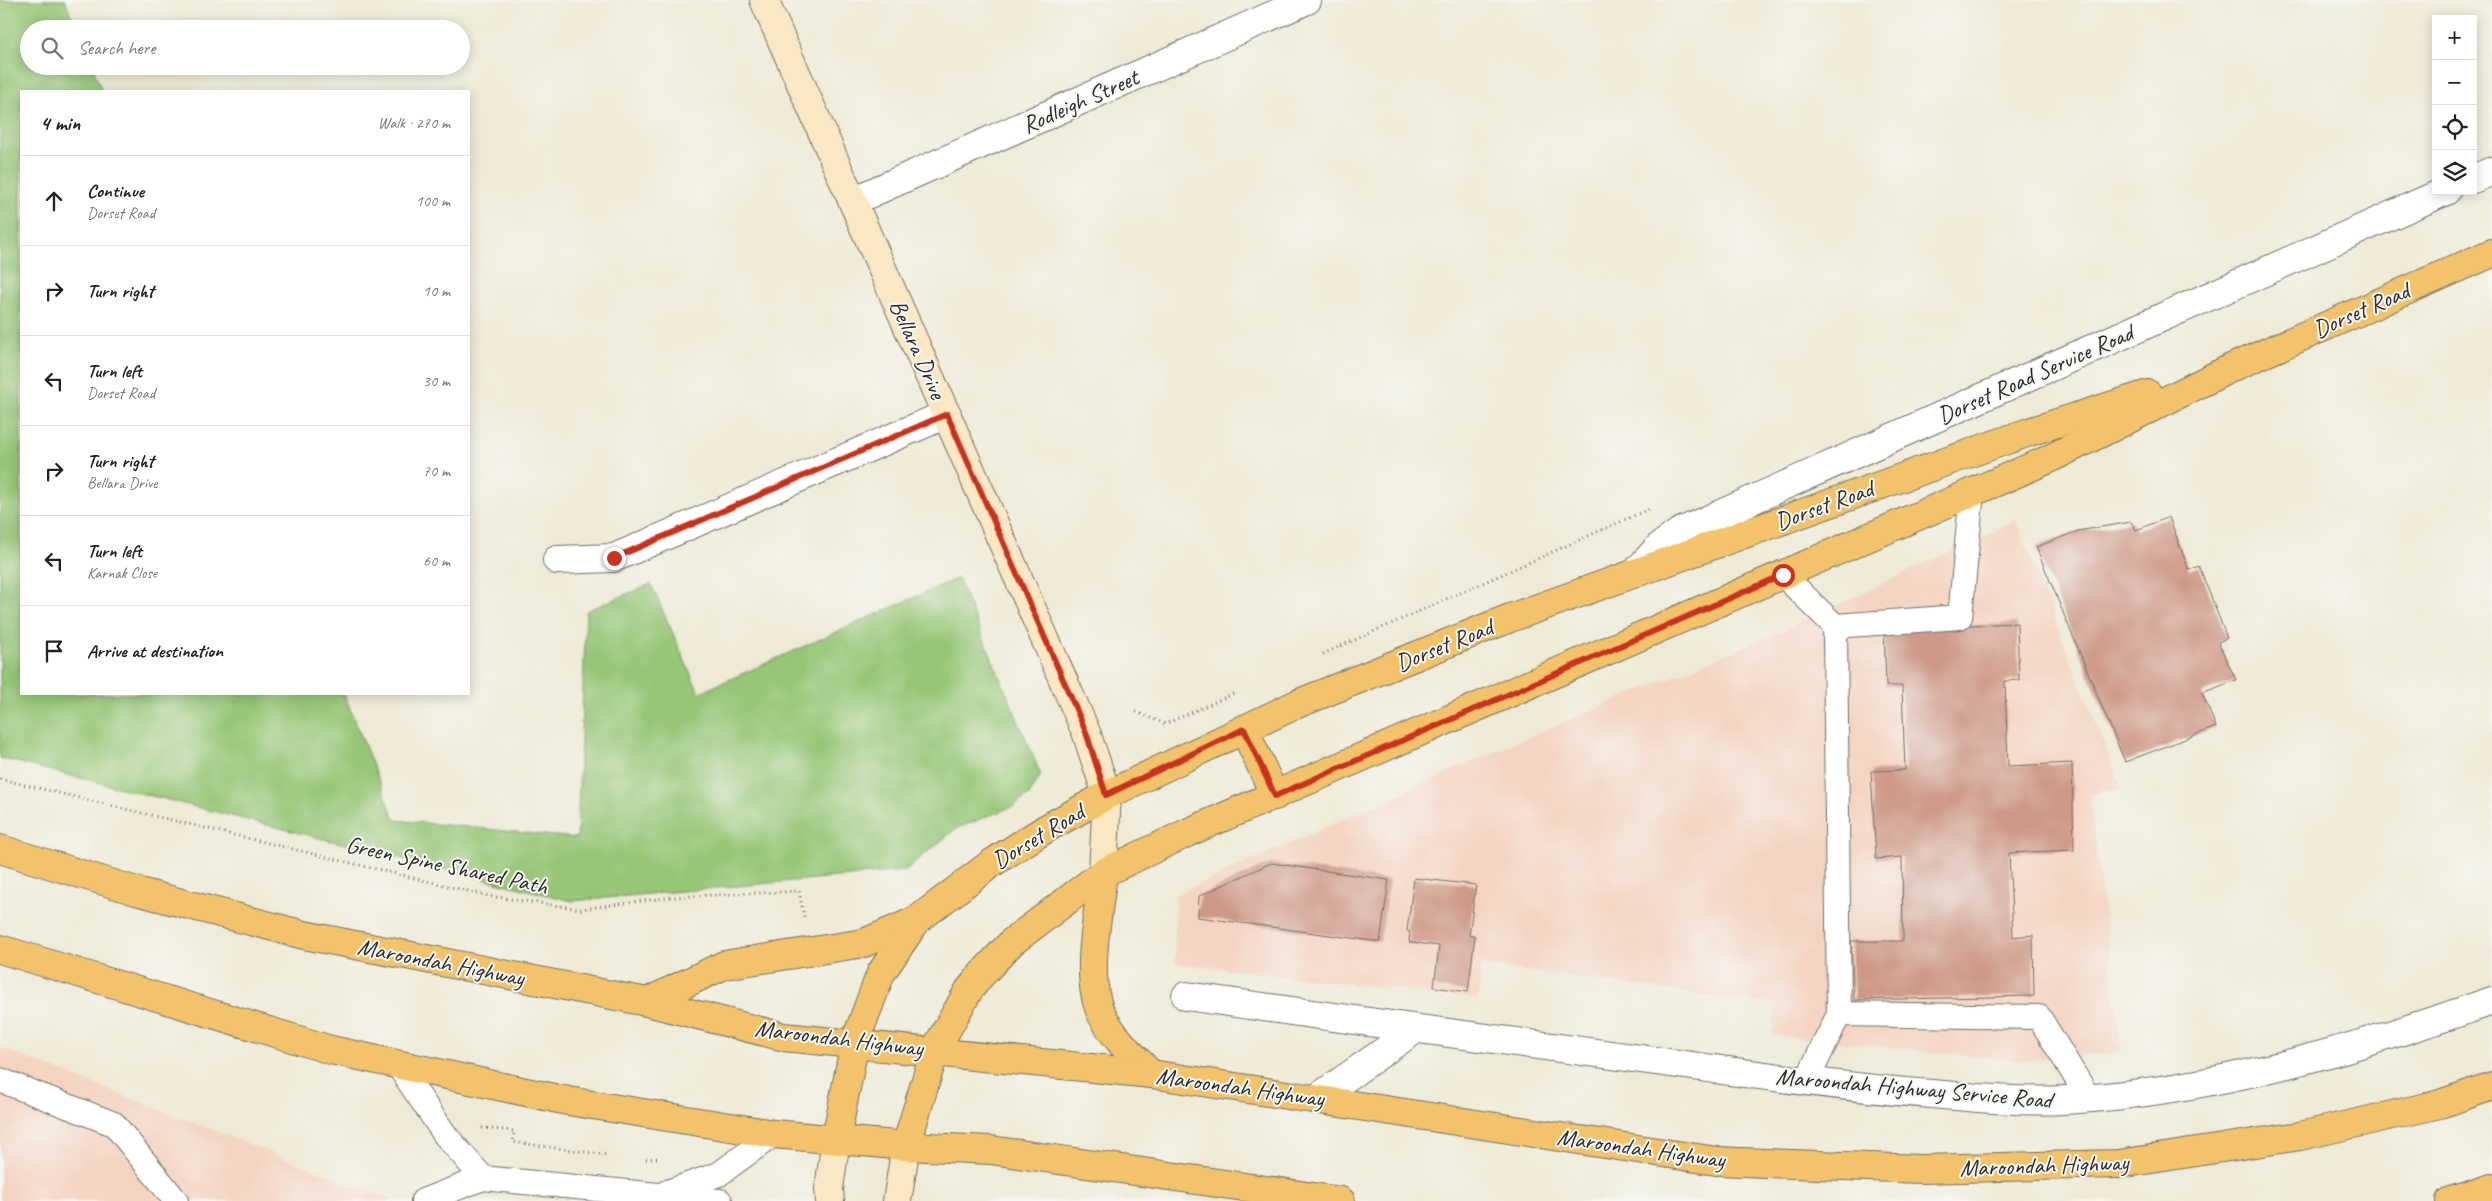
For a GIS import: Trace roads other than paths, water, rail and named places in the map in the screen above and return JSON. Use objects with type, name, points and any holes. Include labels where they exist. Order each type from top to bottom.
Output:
[{"type":"main road","name":"Bellara Drive","points":[[764,0],[1086,732],[1106,795],[1104,873]]},
{"type":"main road","name":"Dorset Road","points":[[906,1146],[935,1050],[969,990],[1012,942],[1104,873],[1189,832],[2047,460],[2230,368],[2492,253]]},
{"type":"main road","name":"Dorset Road","points":[[836,1139],[855,1042],[881,973],[917,920],[992,863],[1106,795],[1297,704],[1502,622],[2029,432],[2230,368]]},
{"type":"main road","points":[[1244,729],[1275,796]]},
{"type":"main road","name":"Maroondah Highway","points":[[0,849],[136,891],[304,936],[647,1002],[784,1037],[935,1050],[1007,1060],[1151,1074],[1317,1098],[1716,1161],[1921,1169],[2119,1164],[2300,1136],[2440,1104],[2492,1086]]},
{"type":"main road","points":[[1104,873],[1094,956],[1095,994],[1102,1014],[1123,1046],[1151,1074]]},
{"type":"main road","points":[[647,1002],[724,965],[864,943],[917,920]]},
{"type":"main road","points":[[0,950],[332,1050],[568,1101],[774,1134],[906,1146],[992,1150],[1300,1198],[1341,1201]]},
{"type":"main road","points":[[830,1201],[829,1189],[836,1139]]},
{"type":"main road","points":[[897,1201],[906,1146]]},
{"type":"main road","points":[[2450,1201],[2492,1188]]},
{"type":"street","name":"Rodleigh Street","points":[[853,201],[1307,0]]},
{"type":"street","points":[[2477,177],[2492,171]]},
{"type":"street","name":"Dorset Road Service Road","points":[[1635,573],[1659,547],[1680,532],[2437,195]]},
{"type":"street","points":[[557,560],[614,558],[947,414]]},
{"type":"street","name":"Maroondah Highway Service Road","points":[[1186,996],[1416,1030],[1806,1082],[1972,1098],[2064,1100],[2148,1092],[2246,1074],[2327,1055],[2492,1001]]},
{"type":"street","points":[[1317,1098],[1416,1030]]},
{"type":"lane","points":[[1835,626],[1960,617],[1972,492]]},
{"type":"lane","points":[[1783,575],[1835,626],[1839,1014],[1806,1082]]},
{"type":"lane","points":[[1839,1014],[2040,1017],[2088,1097]]},
{"type":"lane","points":[[397,1064],[446,1136],[483,1178]]},
{"type":"lane","points":[[0,1080],[114,1124],[176,1201]]},
{"type":"lane","points":[[662,1194],[719,1174],[774,1134]]},
{"type":"lane","points":[[422,1201],[483,1178],[720,1201]]}]
